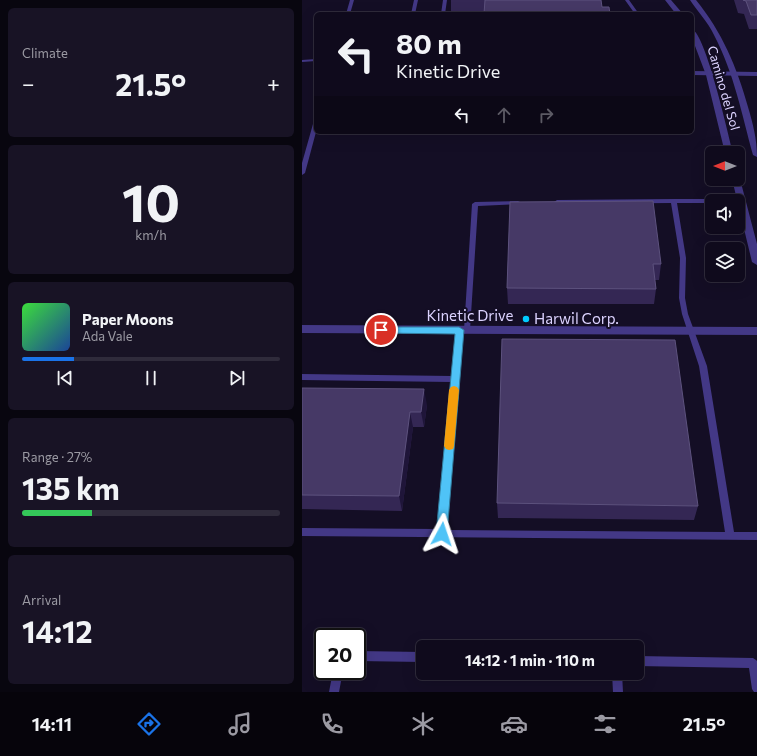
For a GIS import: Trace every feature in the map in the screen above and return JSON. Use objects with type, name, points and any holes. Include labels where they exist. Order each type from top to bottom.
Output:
[{"type":"street","points":[[668,0],[678,12]]},
{"type":"street","name":"Camino del Sol","points":[[693,0],[713,26],[735,74],[757,155]]},
{"type":"street","name":"Camino del Sol","points":[[694,36],[701,49],[709,73],[727,146]]},
{"type":"street","points":[[745,220],[757,262]]},
{"type":"street","name":"Kinetic Drive","points":[[302,330],[757,331]]},
{"type":"lane","points":[[349,12],[352,0]]},
{"type":"lane","points":[[413,12],[416,0]]},
{"type":"lane","points":[[443,12],[445,0]]},
{"type":"lane","points":[[627,0],[636,12]]},
{"type":"lane","points":[[302,60],[314,60]]},
{"type":"lane","points":[[694,73],[757,74]]},
{"type":"lane","points":[[302,173],[314,131]]},
{"type":"lane","points":[[674,201],[683,258],[682,298],[685,314],[703,366],[730,535]]},
{"type":"lane","points":[[550,202],[705,201]]},
{"type":"lane","points":[[442,534],[455,379],[463,330],[476,204],[528,202]]},
{"type":"lane","points":[[302,377],[455,379]]},
{"type":"lane","points":[[302,532],[757,536]]},
{"type":"lane","points":[[366,656],[416,657]]},
{"type":"lane","points":[[644,661],[753,663],[757,689]]},
{"type":"lane","points":[[334,692],[336,680]]},
{"type":"lane","points":[[617,680],[618,692]]},
{"type":"building","points":[[485,0],[601,0],[602,7],[609,7],[610,12],[484,12]]},
{"type":"building","points":[[743,0],[757,0],[757,15],[751,15],[746,1]]},
{"type":"building","points":[[653,201],[661,264],[653,264],[656,289],[507,288],[510,202]]},
{"type":"building","points":[[502,339],[675,340],[698,506],[497,503]]},
{"type":"building","points":[[302,388],[424,389],[421,412],[410,412],[399,496],[302,495]]},
{"type":"slow traffic","points":[[449,446],[454,390]]},
{"type":"place","name":"Harwil Corp.","points":[[526,319]]},
{"type":"route","points":[[381,330],[459,330],[442,534]]}]
